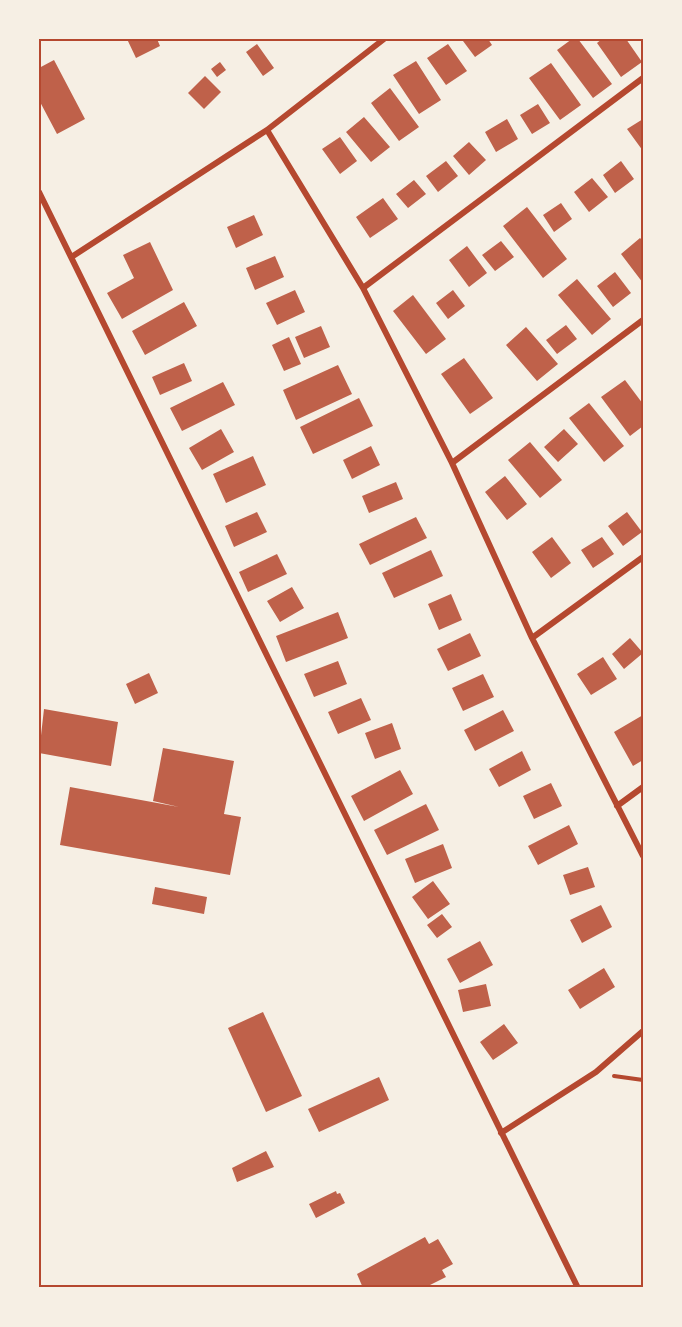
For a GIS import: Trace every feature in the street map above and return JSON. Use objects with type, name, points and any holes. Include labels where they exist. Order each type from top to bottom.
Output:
[{"type":"street","points":[[73,256],[267,130],[384,39]]},
{"type":"street","points":[[363,288],[643,78]]},
{"type":"street","points":[[267,130],[363,288],[452,463],[532,638],[643,856]]},
{"type":"street","points":[[39,192],[73,256],[578,1288]]},
{"type":"street","points":[[452,463],[643,320]]},
{"type":"street","points":[[532,638],[643,557]]},
{"type":"street","points":[[617,806],[643,787]]},
{"type":"street","points":[[501,1133],[596,1072],[643,1031]]},
{"type":"path","points":[[596,1072],[643,1080]]},
{"type":"building","points":[[127,39],[157,39],[160,46],[136,58]]},
{"type":"building","points":[[488,39],[492,45],[475,57],[463,41]]},
{"type":"building","points":[[572,39],[578,39],[612,84],[593,98],[557,50]]},
{"type":"building","points":[[602,39],[626,39],[642,62],[621,77],[597,43]]},
{"type":"building","points":[[257,44],[274,68],[263,76],[246,52]]},
{"type":"building","points":[[448,44],[467,71],[446,85],[427,58]]},
{"type":"building","points":[[54,60],[85,119],[57,134],[39,100],[39,68]]},
{"type":"building","points":[[416,61],[441,100],[419,114],[393,75]]},
{"type":"building","points":[[220,62],[226,70],[217,77],[211,69]]},
{"type":"building","points":[[551,63],[581,105],[560,120],[529,78]]},
{"type":"building","points":[[205,76],[221,92],[204,109],[188,93]]},
{"type":"building","points":[[390,88],[419,127],[399,141],[371,103]]},
{"type":"building","points":[[538,104],[550,123],[532,134],[520,115]]},
{"type":"building","points":[[364,117],[390,147],[371,162],[346,132]]},
{"type":"building","points":[[507,119],[518,139],[496,152],[485,132]]},
{"type":"building","points":[[643,119],[643,151],[627,129]]},
{"type":"building","points":[[340,137],[357,161],[340,174],[322,149]]},
{"type":"building","points":[[469,142],[486,160],[469,175],[453,156]]},
{"type":"building","points":[[446,161],[458,176],[438,192],[426,176]]},
{"type":"building","points":[[621,161],[634,179],[615,193],[603,175]]},
{"type":"building","points":[[592,178],[608,197],[589,212],[574,192]]},
{"type":"building","points":[[414,180],[426,194],[408,208],[396,194]]},
{"type":"building","points":[[383,198],[398,219],[370,238],[356,217]]},
{"type":"building","points":[[561,203],[572,219],[554,232],[543,215]]},
{"type":"building","points":[[527,207],[567,259],[543,278],[503,226]]},
{"type":"building","points":[[254,215],[263,235],[236,248],[227,227]]},
{"type":"building","points":[[640,238],[643,241],[643,283],[621,254]]},
{"type":"building","points":[[501,241],[514,257],[495,271],[482,255]]},
{"type":"building","points":[[150,242],[173,290],[122,319],[107,293],[134,278],[123,255]]},
{"type":"building","points":[[467,246],[487,273],[469,287],[449,260]]},
{"type":"building","points":[[275,256],[284,277],[255,290],[246,268]]},
{"type":"building","points":[[615,272],[631,293],[613,307],[597,286]]},
{"type":"building","points":[[577,279],[611,319],[592,335],[558,295]]},
{"type":"building","points":[[295,290],[305,312],[277,325],[266,303]]},
{"type":"building","points":[[453,290],[465,306],[448,319],[436,303]]},
{"type":"building","points":[[413,295],[446,339],[426,354],[393,311]]},
{"type":"building","points":[[184,302],[197,326],[145,355],[132,331]]},
{"type":"building","points":[[566,325],[577,339],[557,354],[546,340]]},
{"type":"building","points":[[321,326],[330,347],[304,358],[295,337]]},
{"type":"building","points":[[526,327],[558,364],[537,381],[506,345]]},
{"type":"building","points":[[289,337],[301,364],[284,371],[272,345]]},
{"type":"building","points":[[464,358],[493,398],[470,414],[441,374]]},
{"type":"building","points":[[184,363],[192,381],[160,395],[152,377]]},
{"type":"building","points":[[338,365],[352,394],[296,420],[283,390]]},
{"type":"building","points":[[625,380],[643,404],[643,426],[630,436],[601,397]]},
{"type":"building","points":[[223,382],[235,405],[182,431],[170,408]]},
{"type":"building","points":[[359,398],[373,426],[313,454],[300,427]]},
{"type":"building","points":[[589,403],[624,446],[604,462],[569,418]]},
{"type":"building","points":[[221,429],[234,452],[202,470],[189,448]]},
{"type":"building","points":[[564,429],[578,444],[558,462],[544,447]]},
{"type":"building","points":[[530,442],[562,480],[540,498],[508,460]]},
{"type":"building","points":[[371,446],[380,465],[352,479],[343,460]]},
{"type":"building","points":[[253,456],[266,485],[226,503],[213,474]]},
{"type":"building","points":[[505,476],[527,504],[507,520],[485,492]]},
{"type":"building","points":[[396,482],[403,499],[369,513],[362,496]]},
{"type":"building","points":[[257,512],[267,532],[234,547],[225,526]]},
{"type":"building","points":[[627,512],[642,532],[623,546],[608,526]]},
{"type":"building","points":[[416,517],[427,538],[370,565],[359,544]]},
{"type":"building","points":[[552,537],[571,563],[551,578],[532,552]]},
{"type":"building","points":[[602,537],[614,554],[593,568],[581,550]]},
{"type":"building","points":[[431,550],[443,576],[394,598],[382,573]]},
{"type":"building","points":[[277,554],[287,574],[248,592],[239,572]]},
{"type":"building","points":[[292,587],[304,608],[280,622],[267,601]]},
{"type":"building","points":[[451,594],[462,620],[439,630],[428,604]]},
{"type":"building","points":[[338,612],[348,638],[286,662],[276,636]]},
{"type":"building","points":[[470,633],[481,656],[448,671],[437,649]]},
{"type":"building","points":[[630,638],[643,653],[624,669],[612,654]]},
{"type":"building","points":[[603,657],[617,679],[591,695],[577,674]]},
{"type":"building","points":[[338,661],[347,684],[314,697],[304,674]]},
{"type":"building","points":[[149,673],[158,693],[135,704],[126,684]]},
{"type":"building","points":[[483,674],[494,697],[463,711],[452,688]]},
{"type":"building","points":[[361,698],[371,720],[338,734],[328,712]]},
{"type":"building","points":[[44,709],[118,722],[111,766],[39,753]]},
{"type":"building","points":[[503,710],[514,731],[475,751],[464,730]]},
{"type":"building","points":[[643,715],[643,760],[633,766],[614,732]]},
{"type":"building","points":[[392,723],[401,749],[375,759],[365,733]]},
{"type":"building","points":[[163,748],[234,761],[224,814],[241,817],[230,875],[60,845],[70,787],[179,807],[153,801]]},
{"type":"building","points":[[522,751],[531,770],[499,787],[489,769]]},
{"type":"building","points":[[400,770],[413,794],[364,821],[351,796]]},
{"type":"building","points":[[551,783],[562,806],[534,819],[523,796]]},
{"type":"building","points":[[426,804],[439,830],[387,855],[374,830]]},
{"type":"building","points":[[569,825],[578,844],[538,865],[528,846]]},
{"type":"building","points":[[443,844],[452,868],[415,883],[405,859]]},
{"type":"building","points":[[588,867],[595,887],[570,895],[563,875]]},
{"type":"building","points":[[433,881],[450,904],[428,919],[412,897]]},
{"type":"building","points":[[155,887],[207,897],[204,914],[152,904]]},
{"type":"building","points":[[601,905],[612,927],[582,943],[570,920]]},
{"type":"building","points":[[442,914],[452,927],[437,938],[427,925]]},
{"type":"building","points":[[480,941],[493,965],[460,983],[447,959]]},
{"type":"building","points":[[604,968],[615,987],[580,1009],[568,990]]},
{"type":"building","points":[[486,984],[491,1006],[463,1012],[458,990]]},
{"type":"building","points":[[263,1012],[302,1096],[266,1112],[228,1028]]},
{"type":"building","points":[[504,1024],[518,1043],[493,1060],[480,1042]]},
{"type":"building","points":[[379,1077],[389,1100],[319,1132],[308,1109]]},
{"type":"building","points":[[266,1151],[274,1167],[237,1182],[232,1168]]},
{"type":"building","points":[[336,1191],[337,1194],[340,1193],[345,1203],[316,1218],[309,1204]]},
{"type":"building","points":[[425,1237],[429,1244],[438,1239],[453,1264],[442,1270],[446,1277],[424,1288],[363,1288],[357,1274]]}]
